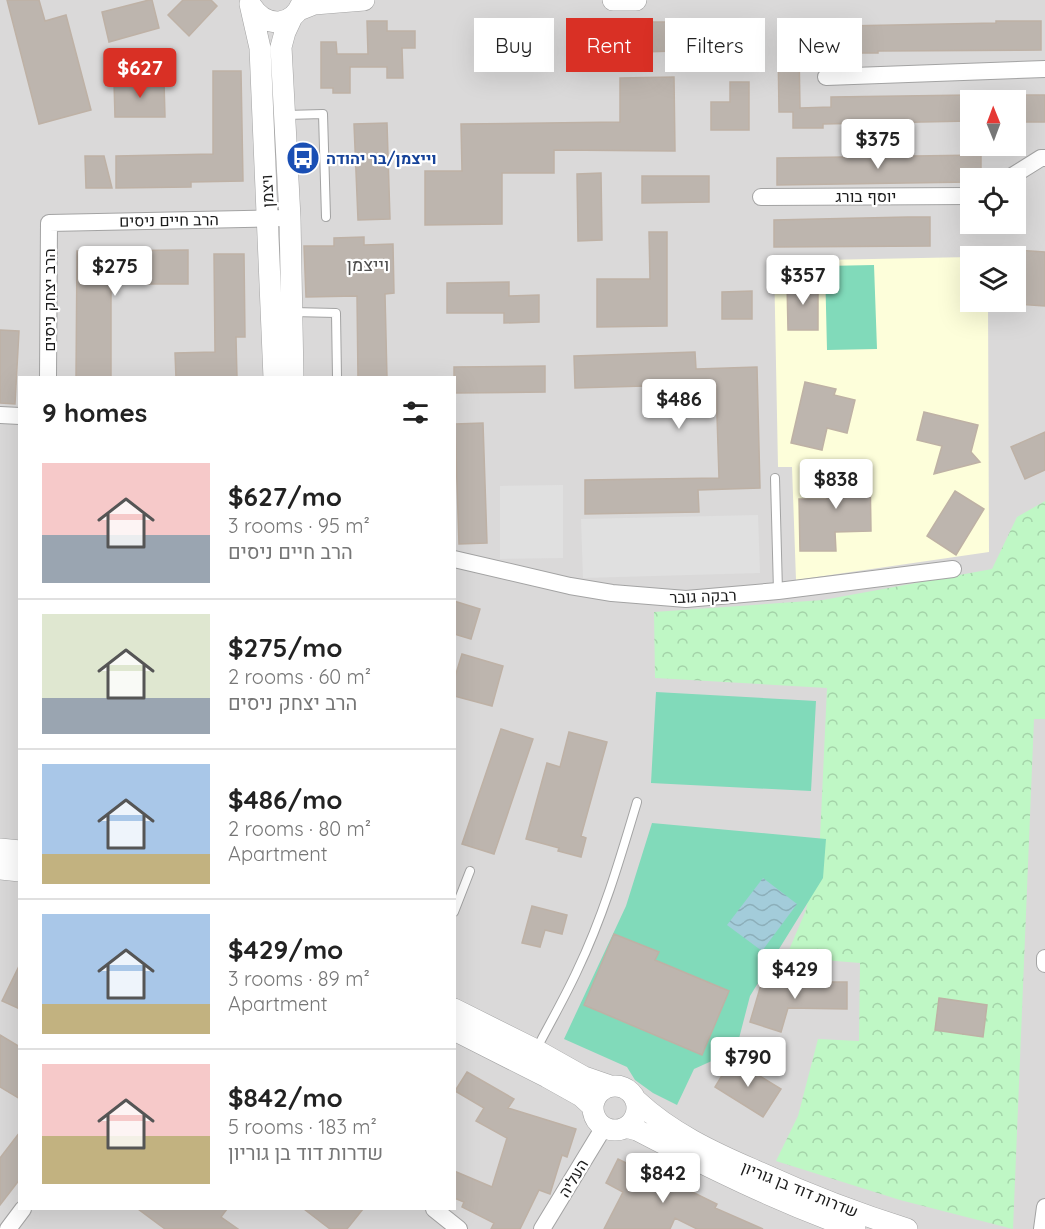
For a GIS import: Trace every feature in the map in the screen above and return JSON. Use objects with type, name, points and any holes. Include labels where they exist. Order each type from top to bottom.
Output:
[{"type":"street","points":[[250,2],[255,13],[262,19],[274,22],[284,21],[298,9],[315,4],[364,0]]},
{"type":"street","points":[[613,0],[636,0]]},
{"type":"street","name":"ויצמן","points":[[250,2],[260,48],[274,376]]},
{"type":"street","name":"ויצמן","points":[[293,376],[290,218],[281,47],[285,32],[298,9]]},
{"type":"street","points":[[826,77],[1045,69]]},
{"type":"street","points":[[1025,168],[1045,158]]},
{"type":"street","name":"יוסף בורג","points":[[762,197],[960,196]]},
{"type":"street","name":"הרב חיים ניסים","points":[[49,223],[290,218]]},
{"type":"street","name":"הרב יצחק ניסים","points":[[48,376],[49,223]]},
{"type":"street","points":[[0,415],[18,416]]},
{"type":"street","name":"רבקה גובר","points":[[456,559],[570,586],[612,593],[686,599],[778,591],[954,569]]},
{"type":"street","points":[[0,849],[18,850]]},
{"type":"street","points":[[0,869],[18,871]]},
{"type":"street","points":[[1045,958],[1045,964]]},
{"type":"street","points":[[456,1010],[584,1077],[629,1090],[637,1101],[636,1116],[626,1127],[615,1130],[604,1127],[596,1119],[593,1107],[596,1096],[604,1088],[610,1086]]},
{"type":"street","points":[[456,1031],[547,1077],[581,1096],[593,1107]]},
{"type":"street","name":"שדרות דוד בן גוריון","points":[[637,1101],[655,1117],[706,1148],[795,1189],[907,1229]]},
{"type":"street","name":"העליה","points":[[542,1229],[604,1127]]},
{"type":"street","name":"שדרות דוד בן גוריון","points":[[626,1127],[637,1130],[699,1163],[779,1200],[855,1229]]},
{"type":"street","points":[[1042,1229],[1045,1207]]},
{"type":"street","points":[[8,1229],[22,1210]]},
{"type":"street","points":[[435,1210],[459,1229]]},
{"type":"lane","points":[[285,115],[323,114],[326,217]]},
{"type":"lane","points":[[292,312],[336,314],[337,376]]},
{"type":"lane","points":[[775,478],[778,591]]},
{"type":"lane","points":[[536,1050],[578,970],[617,867],[637,802]]},
{"type":"lane","points":[[456,907],[470,871]]},
{"type":"shaded area","points":[[0,0],[1045,0],[1045,1229],[0,1229]]},
{"type":"shaded area","points":[[960,257],[960,312],[988,312],[989,552],[796,580],[792,467],[778,467],[774,261]]},
{"type":"shaded area","points":[[563,485],[563,558],[500,559],[500,486]]},
{"type":"shaded area","points":[[758,515],[760,573],[583,578],[581,519]]},
{"type":"green space","points":[[874,265],[877,349],[827,350],[825,266]]},
{"type":"green space","points":[[1045,501],[1045,719],[1034,719],[1013,1229],[900,1200],[776,1161],[798,1116],[818,1039],[859,1041],[860,963],[786,957],[806,910],[820,838],[827,688],[655,678],[654,612],[823,600],[992,569],[1017,517]]},
{"type":"green space","points":[[656,692],[816,701],[811,791],[651,783]]},
{"type":"green space","points":[[652,823],[826,839],[823,878],[750,996],[736,1050],[694,1069],[677,1105],[653,1093],[635,1080],[627,1067],[564,1039],[626,906]]},
{"type":"water","points":[[763,878],[797,904],[762,951],[727,925]]},
{"type":"building","points":[[7,0],[39,0],[45,21],[66,15],[91,110],[39,124]]},
{"type":"building","points":[[152,0],[159,28],[109,42],[102,12]]},
{"type":"building","points":[[183,0],[211,0],[217,6],[189,36],[168,15]]},
{"type":"building","points":[[367,21],[387,21],[387,31],[415,31],[415,48],[402,48],[403,78],[387,78],[387,67],[350,67],[350,93],[333,93],[333,88],[321,88],[321,42],[336,42],[337,54],[368,54]]},
{"type":"building","points":[[996,21],[1041,21],[1041,50],[862,53],[862,26],[996,23]]},
{"type":"building","points":[[653,22],[665,22],[665,51],[653,52]]},
{"type":"building","points":[[213,71],[241,71],[243,181],[191,182],[191,187],[116,188],[116,156],[213,154]]},
{"type":"building","points":[[778,72],[799,72],[800,108],[831,107],[831,97],[960,95],[960,121],[823,124],[823,128],[793,128],[793,112],[779,112]]},
{"type":"building","points":[[674,77],[675,151],[554,150],[554,173],[502,173],[502,224],[425,225],[425,171],[462,171],[461,124],[620,122],[620,78]]},
{"type":"building","points":[[164,81],[165,117],[115,117],[114,82]]},
{"type":"building","points":[[730,82],[749,82],[749,130],[711,130],[711,102],[730,102]]},
{"type":"building","points":[[1026,95],[1045,95],[1045,122],[1026,122]]},
{"type":"building","points":[[387,123],[390,219],[358,220],[354,124]]},
{"type":"building","points":[[85,156],[104,156],[112,188],[86,188]]},
{"type":"building","points":[[981,156],[981,168],[960,168],[960,182],[777,185],[777,158]]},
{"type":"building","points":[[601,173],[602,240],[578,241],[577,174]]},
{"type":"building","points":[[642,176],[709,176],[709,202],[642,203]]},
{"type":"building","points":[[930,217],[930,246],[774,247],[774,220]]},
{"type":"building","points":[[649,232],[667,232],[667,326],[597,327],[597,279],[650,279]]},
{"type":"building","points":[[364,237],[364,245],[393,244],[394,293],[385,294],[387,376],[358,376],[357,296],[306,297],[304,246],[334,246],[334,238]]},
{"type":"building","points":[[188,250],[188,284],[111,284],[111,376],[76,376],[77,251]]},
{"type":"building","points":[[1026,251],[1045,252],[1045,306],[1026,305]]},
{"type":"building","points":[[214,254],[244,254],[245,337],[236,337],[237,376],[176,376],[175,353],[215,352]]},
{"type":"building","points":[[818,281],[818,330],[788,330],[787,282]]},
{"type":"building","points":[[509,282],[509,296],[539,295],[539,322],[504,323],[504,313],[447,313],[447,283]]},
{"type":"building","points":[[752,291],[752,319],[722,319],[722,292]]},
{"type":"building","points":[[0,330],[19,331],[15,404],[0,403]]},
{"type":"building","points":[[695,352],[696,369],[757,367],[760,488],[698,490],[699,512],[585,514],[585,480],[719,478],[716,384],[575,388],[574,356]]},
{"type":"building","points":[[545,366],[545,392],[456,393],[454,367]]},
{"type":"building","points":[[805,382],[836,389],[834,395],[855,400],[847,433],[827,428],[822,450],[791,443]]},
{"type":"building","points":[[924,412],[978,425],[971,452],[980,462],[934,474],[942,446],[917,440]]},
{"type":"building","points":[[483,423],[487,543],[459,544],[456,424]]},
{"type":"building","points":[[1045,432],[1045,470],[1025,479],[1011,447]]},
{"type":"building","points":[[870,469],[871,531],[835,532],[836,551],[800,551],[799,499],[827,499],[826,470]]},
{"type":"building","points":[[955,491],[984,509],[956,555],[927,536]]},
{"type":"building","points":[[456,602],[480,609],[471,639],[456,635]]},
{"type":"building","points":[[462,654],[503,666],[492,706],[456,697],[456,674]]},
{"type":"building","points":[[501,729],[533,739],[494,854],[462,844]]},
{"type":"building","points":[[569,732],[607,742],[581,836],[586,838],[581,857],[526,839],[547,763],[560,767]]},
{"type":"building","points":[[532,906],[567,915],[562,934],[545,930],[540,947],[522,943]]},
{"type":"building","points":[[614,934],[659,952],[655,960],[729,991],[702,1055],[584,1005]]},
{"type":"building","points":[[18,968],[18,1008],[2,1001]]},
{"type":"building","points":[[763,978],[799,988],[799,982],[847,982],[847,1009],[788,1008],[781,1032],[750,1022]]},
{"type":"building","points":[[939,998],[987,1005],[983,1037],[935,1030]]},
{"type":"building","points":[[0,1035],[18,1046],[18,1098],[0,1087]]},
{"type":"building","points":[[732,1059],[781,1089],[763,1117],[715,1087]]},
{"type":"building","points":[[467,1072],[514,1099],[508,1108],[576,1129],[567,1157],[562,1155],[550,1194],[539,1190],[520,1229],[491,1229],[494,1223],[462,1207],[464,1202],[456,1199],[456,1172],[492,1187],[507,1138],[476,1121],[484,1108],[456,1092]]},
{"type":"building","points":[[18,1135],[18,1182],[0,1205],[0,1158]]},
{"type":"building","points":[[618,1159],[667,1183],[668,1180],[717,1204],[715,1208],[763,1229],[697,1229],[675,1218],[670,1229],[604,1229],[623,1192],[606,1183]]},
{"type":"building","points":[[139,1210],[226,1210],[221,1217],[238,1229],[165,1229]]},
{"type":"building","points":[[305,1210],[362,1210],[347,1229],[330,1229]]},
{"type":"place","name":"וייצמן/בר יהודה","points":[[303,158]]},
{"type":"district","name":"וייצמן","points":[[368,265]]}]
